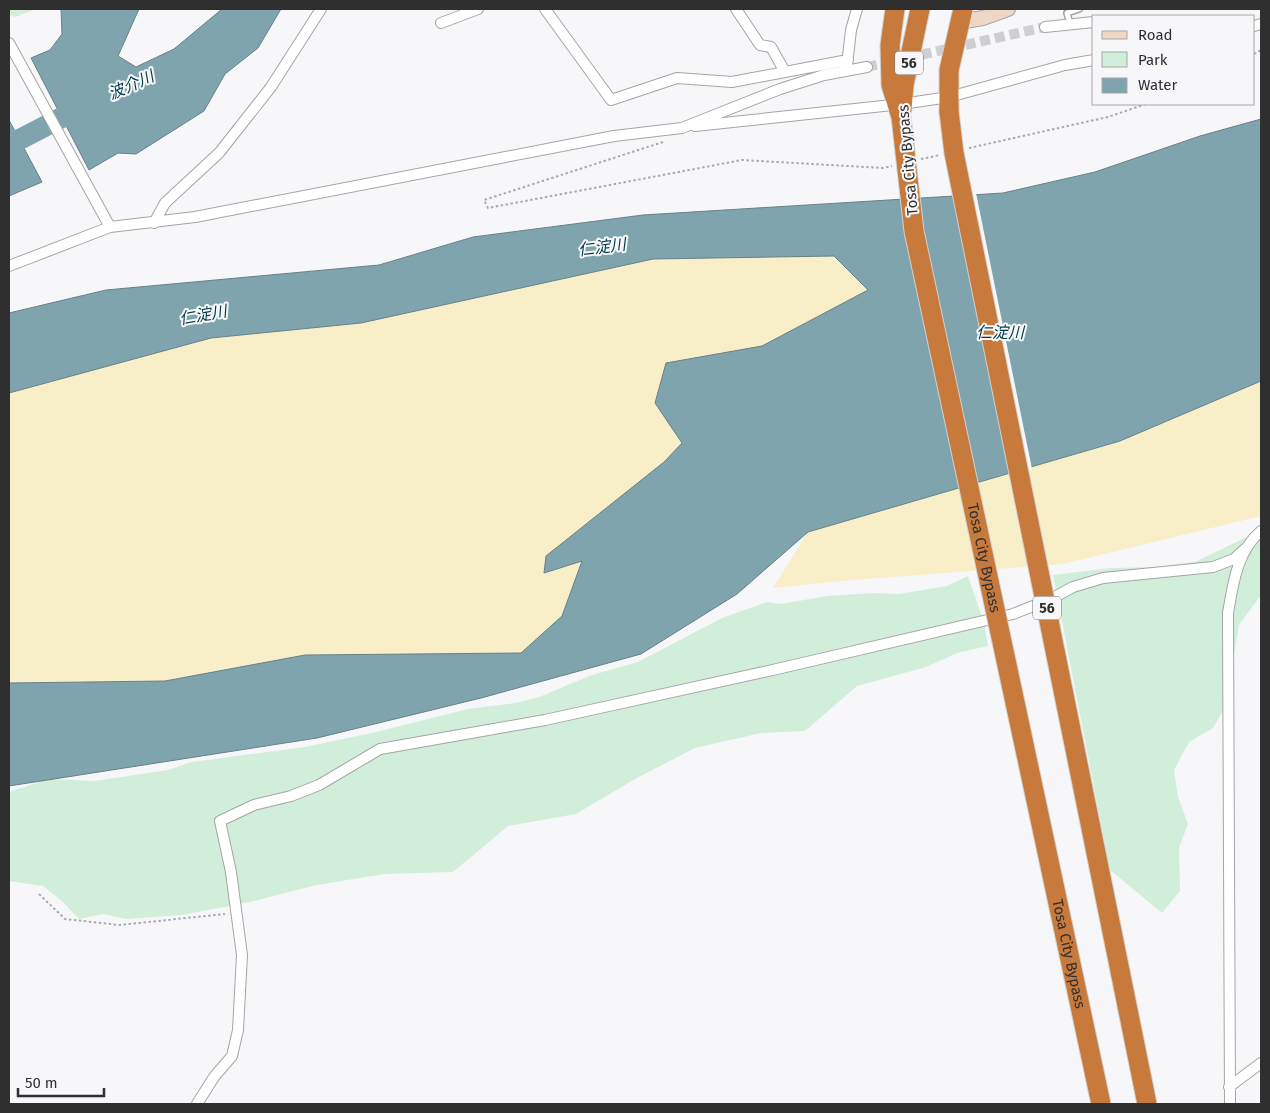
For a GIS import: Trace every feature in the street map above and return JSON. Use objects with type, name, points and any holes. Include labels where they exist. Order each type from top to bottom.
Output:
[{"type":"highway","points":[[895,9],[890,45],[891,85],[900,109]]},
{"type":"highway","name":"Tosa City Bypass","points":[[920,9],[900,109],[914,231],[1101,1104]]},
{"type":"highway","name":"56","points":[[961,15],[949,70],[949,104],[954,153],[1147,1104]]},
{"type":"street","points":[[154,222],[165,203],[219,153],[271,87],[321,9]]},
{"type":"street","points":[[441,23],[478,9]]},
{"type":"street","points":[[545,9],[611,100],[677,78],[732,82],[848,60]]},
{"type":"street","points":[[736,9],[760,45],[771,47],[785,72]]},
{"type":"street","points":[[847,71],[851,30],[857,9]]},
{"type":"street","points":[[961,15],[983,18],[1008,9]]},
{"type":"street","points":[[1045,27],[1092,22]]},
{"type":"street","points":[[9,43],[110,228]]},
{"type":"street","points":[[9,266],[110,228],[195,217],[614,136],[679,128],[949,104],[1092,61]]},
{"type":"street","points":[[679,128],[780,89],[824,75],[867,67]]},
{"type":"street","points":[[1230,1104],[1228,613],[1233,581],[1245,549],[1251,539],[1261,531]]},
{"type":"street","points":[[196,1104],[214,1077],[232,1056],[238,1030],[242,954],[231,872],[220,821],[254,805],[291,796],[319,785],[380,749],[545,720],[777,669],[1013,614],[1073,587],[1103,578],[1213,567],[1234,559],[1245,549]]},
{"type":"street","points":[[1229,1087],[1261,1063]]},
{"type":"lane","points":[[1070,24],[1067,13],[1079,9]]},
{"type":"path","points":[[968,149],[1108,117],[1143,105]]},
{"type":"path","points":[[679,128],[678,137],[484,200],[488,208],[742,160],[883,168],[893,166]]},
{"type":"path","points":[[921,159],[940,155]]},
{"type":"path","points":[[39,894],[65,919],[119,925],[237,913]]},
{"type":"green space","points":[[9,9],[36,9],[15,17],[9,15]]},
{"type":"green space","points":[[1261,530],[1261,595],[1239,625],[1225,707],[1213,728],[1189,742],[1174,770],[1178,797],[1188,824],[1179,848],[1180,891],[1162,913],[1110,870],[1053,575],[1111,568],[1156,567],[1195,562]]},
{"type":"green space","points":[[968,576],[984,623],[988,646],[957,653],[926,667],[857,686],[805,731],[761,733],[695,748],[635,779],[576,814],[508,826],[453,872],[384,874],[317,885],[250,902],[182,915],[127,919],[103,914],[79,919],[62,901],[43,886],[9,881],[9,792],[48,779],[95,781],[168,770],[191,762],[305,747],[376,732],[468,709],[515,703],[539,697],[592,675],[638,662],[722,618],[767,602],[781,604],[827,596],[874,593],[899,594],[947,586]]},
{"type":"sand","points":[[834,256],[868,290],[762,346],[666,364],[655,403],[682,443],[664,462],[546,556],[544,573],[582,561],[562,616],[521,653],[305,655],[165,681],[9,683],[9,393],[211,338],[361,323],[653,259]]},
{"type":"sand","points":[[1261,381],[1261,516],[1063,564],[773,588],[808,532],[1120,441]]},
{"type":"water","points":[[61,9],[139,9],[118,56],[136,67],[174,49],[222,9],[281,9],[258,48],[225,74],[204,111],[136,154],[118,153],[89,170],[31,58],[50,50],[62,34]]},
{"type":"water","name":"仁淀川","points":[[1261,119],[1261,381],[1120,441],[808,532],[737,594],[641,654],[481,698],[317,738],[9,786],[9,683],[165,681],[305,655],[521,653],[562,616],[582,561],[544,573],[546,556],[664,462],[682,443],[655,403],[666,363],[762,346],[868,290],[834,256],[653,259],[361,323],[211,338],[9,393],[9,313],[106,290],[379,265],[473,237],[643,215],[1003,193],[1095,172],[1200,136]]},
{"type":"water","points":[[9,120],[42,182],[9,196]]},
{"type":"pier","points":[[976,193],[1032,469],[1012,474],[955,195]]},
{"type":"waterway","name":"波介川","points":[[9,145],[86,105]]},
{"type":"tunnel","points":[[907,58],[1045,27]]},
{"type":"tunnel","points":[[867,67],[893,61]]}]
